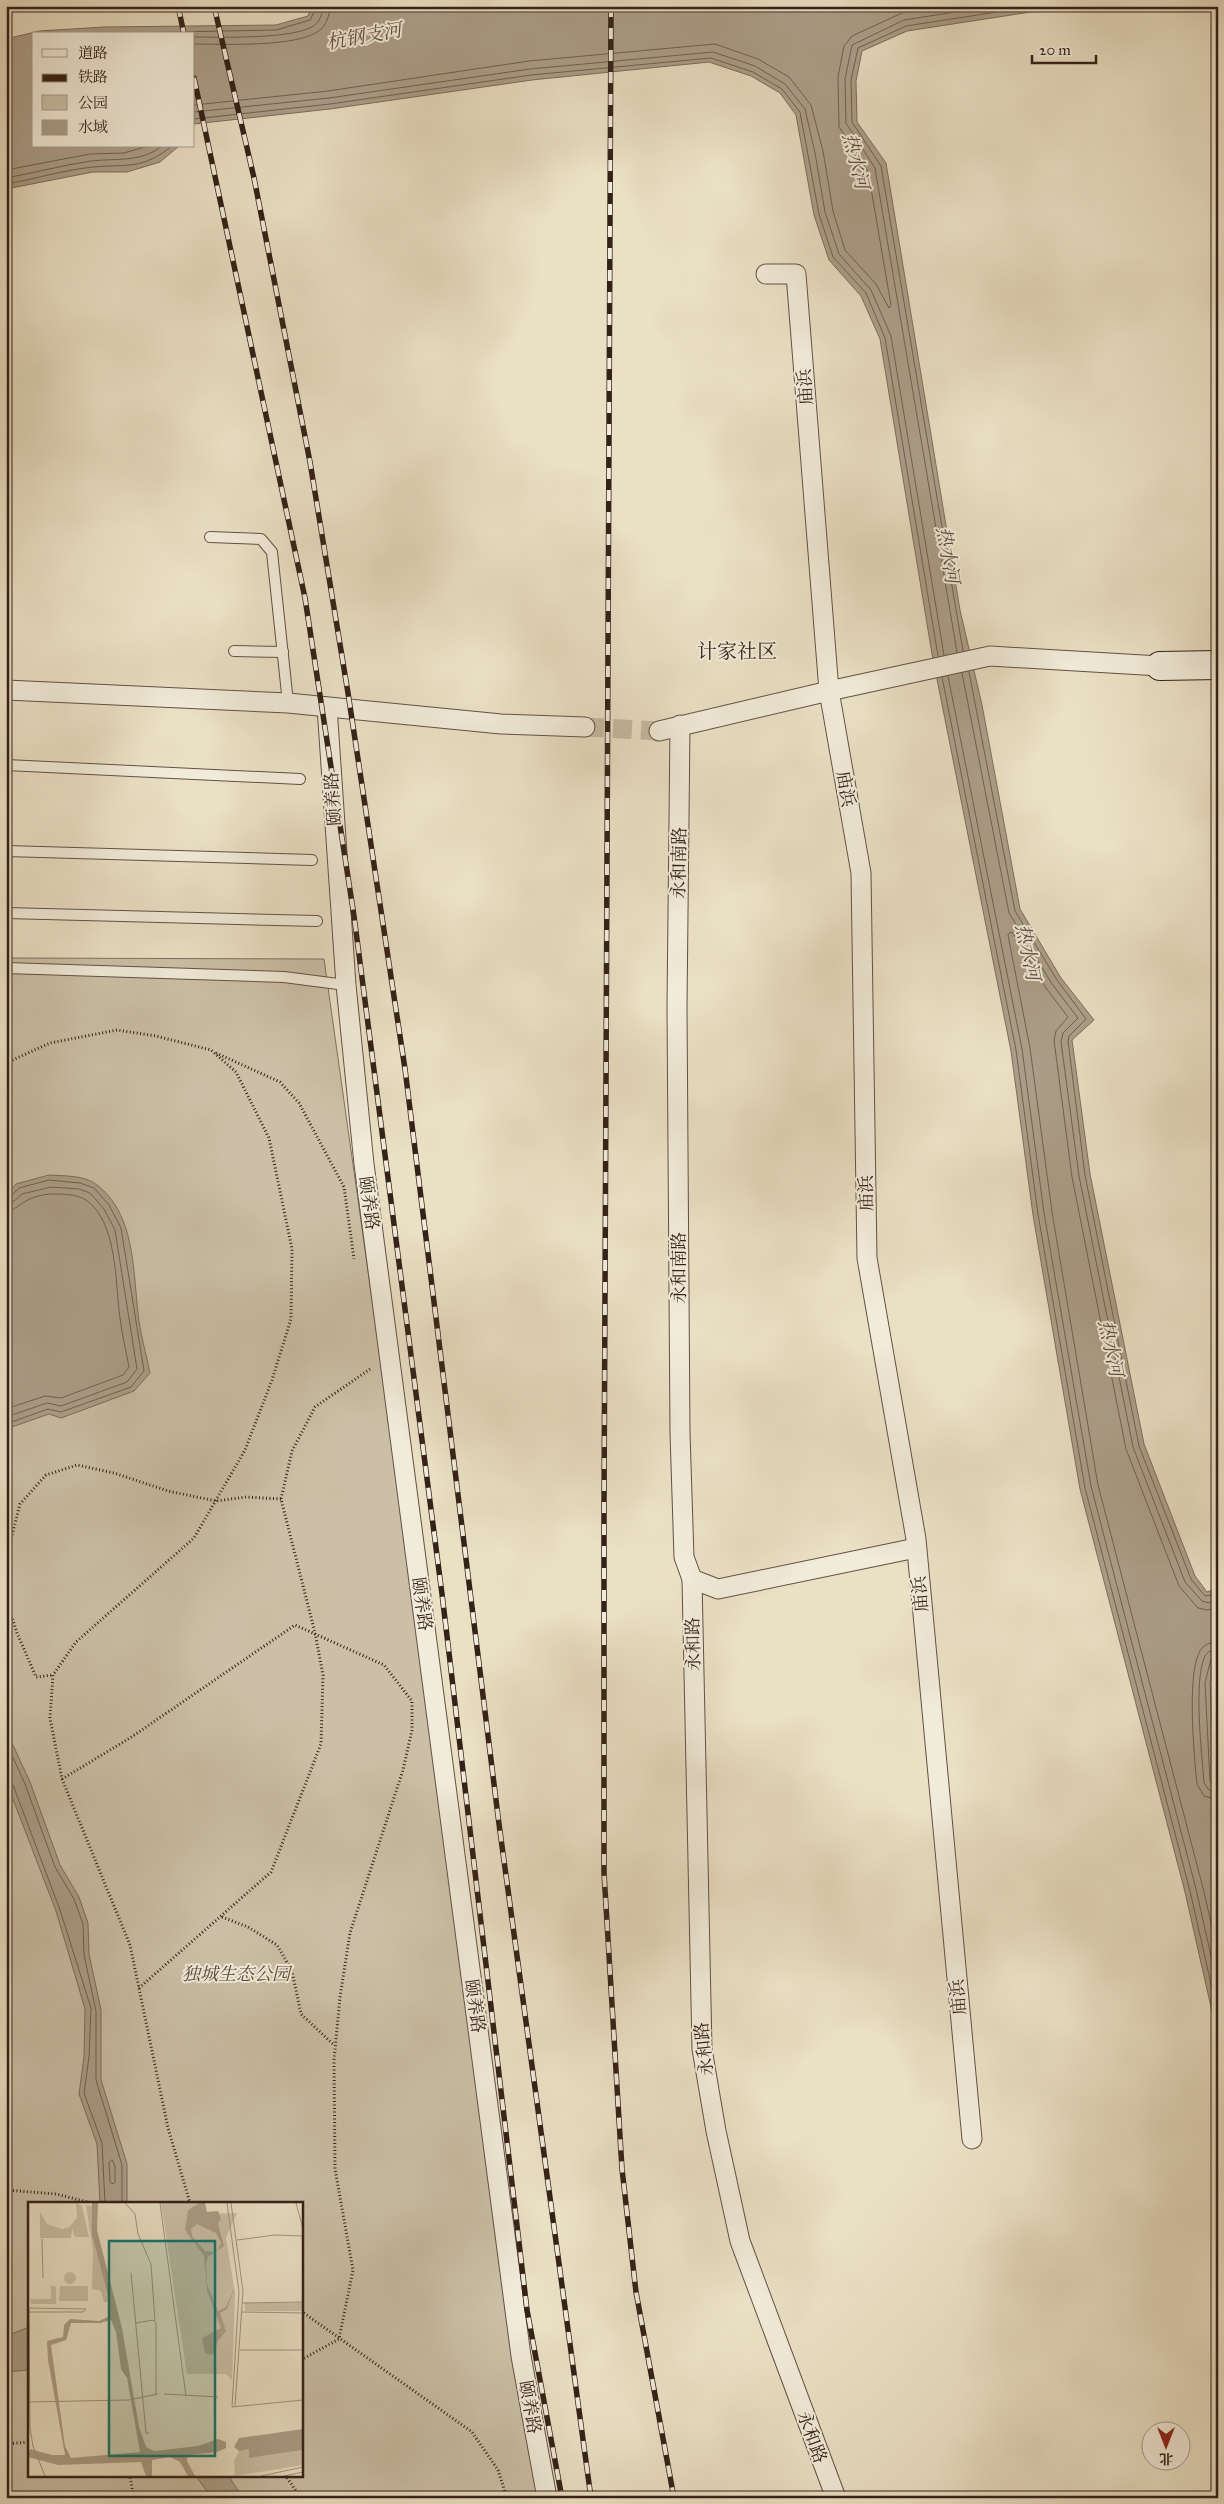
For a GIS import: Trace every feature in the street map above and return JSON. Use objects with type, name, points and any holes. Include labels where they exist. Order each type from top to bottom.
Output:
[{"type":"street","name":"庙浜","points":[[766,274],[796,274],[829,690],[861,872],[867,1258],[916,1548],[972,2139]]},
{"type":"street","points":[[659,731],[829,690],[914,674],[990,656],[1160,666],[1218,665]]},
{"type":"street","points":[[6,690],[288,703],[501,724],[585,727]]},
{"type":"street","name":"颐养路","points":[[327,707],[346,985],[366,1184],[521,2356],[547,2498]]},
{"type":"street","name":"永和南路","points":[[680,725],[677,1007],[680,1433],[684,1557],[692,1579]]},
{"type":"street","points":[[692,1579],[718,1589],[916,1548]]},
{"type":"street","name":"永和路","points":[[692,1579],[702,2049],[716,2131],[740,2241],[836,2498]]},
{"type":"lane","points":[[210,537],[261,539],[272,552],[288,703]]},
{"type":"lane","points":[[234,651],[283,652]]},
{"type":"lane","points":[[6,765],[300,779]]},
{"type":"lane","points":[[6,851],[312,860]]},
{"type":"lane","points":[[6,913],[317,921]]},
{"type":"lane","points":[[6,968],[284,977],[346,985]]},
{"type":"path","points":[[6,1063],[50,1043],[117,1030],[156,1036],[211,1050],[280,1082],[299,1103],[344,1187],[355,1264]]},
{"type":"path","points":[[190,2202],[168,2128],[130,1945],[62,1779],[50,1718],[53,1676],[76,1642],[194,1538],[245,1450],[275,1371],[291,1318],[292,1249],[269,1138],[236,1072],[211,1050]]},
{"type":"path","points":[[139,1988],[271,1872],[321,1744],[323,1676],[315,1633],[281,1499],[292,1451],[315,1407],[370,1370],[369,1361]]},
{"type":"path","points":[[6,1594],[10,1543],[20,1504],[46,1475],[77,1465],[114,1472],[168,1491],[216,1501],[246,1497],[281,1499]]},
{"type":"path","points":[[6,1599],[36,1677],[53,1676]]},
{"type":"path","points":[[62,1779],[130,1738],[295,1625],[384,1665],[412,1701],[412,1730],[403,1770],[350,1933],[340,1997],[335,2046],[335,2169],[353,2270],[339,2339],[302,2359]]},
{"type":"path","points":[[222,1916],[248,1927],[277,1945],[292,1971],[301,2014],[335,2046]]},
{"type":"path","points":[[6,2190],[56,2194],[86,2202]]},
{"type":"path","points":[[302,2312],[472,2432],[498,2470],[507,2498]]},
{"type":"path","points":[[6,2444],[28,2442]]},
{"type":"path","points":[[130,2476],[134,2498]]},
{"type":"path","points":[[286,2476],[301,2498]]},
{"type":"green space","name":"独城生态公园","points":[[6,958],[324,959],[464,1951],[551,2498],[6,2498]]},
{"type":"water","points":[[312,6],[1070,6],[907,31],[862,51],[856,81],[857,122],[886,163],[960,610],[982,705],[1020,909],[1061,978],[1094,1020],[1072,1040],[1090,1174],[1144,1444],[1195,1576],[1207,1592],[1218,1588],[1218,1651],[1210,1683],[1215,1780],[1218,1790],[1218,2038],[1185,1892],[1080,1489],[1033,1215],[1011,1051],[932,654],[880,339],[861,296],[829,260],[814,215],[796,115],[780,93],[751,76],[709,62],[532,80],[330,109],[195,124],[195,32],[35,32],[104,27],[276,25],[308,16]]},
{"type":"water","points":[[32,33],[32,148],[177,148],[160,162],[127,172],[93,172],[6,189],[6,39]]},
{"type":"water","points":[[49,1175],[87,1179],[97,1185],[109,1197],[119,1211],[130,1244],[139,1320],[150,1373],[134,1391],[61,1418],[49,1414],[6,1429],[6,1194],[16,1184]]},
{"type":"water","points":[[6,1730],[30,1782],[60,1865],[79,1897],[88,1923],[89,1954],[101,2010],[101,2080],[127,2164],[127,2202],[100,2202],[97,2144],[79,2094],[84,2057],[85,2009],[56,1911],[6,1781]]},
{"type":"water","points":[[28,2327],[28,2370],[6,2372],[6,2336]]},
{"type":"water","points":[[196,2476],[229,2476],[243,2498],[212,2498]]},
{"type":"tunnel","points":[[585,727],[659,731]]},
{"type":"railway","points":[[178,6],[184,32]]},
{"type":"railway","points":[[214,6],[254,178],[310,462],[348,693],[405,1069],[499,1824],[591,2498]]},
{"type":"railway","points":[[611,6],[604,1873],[622,2169],[636,2292],[674,2498]]},
{"type":"railway","points":[[195,83],[305,598],[354,916],[442,1594],[527,2310],[562,2498]]},
{"type":"district","name":"计家社区","points":[[737,651]]},
{"type":"water label","name":"杭钢支河","points":[[364,36]]},
{"type":"water label","name":"热水河","points":[[856,161]]},
{"type":"water label","name":"热水河","points":[[948,555]]},
{"type":"water label","name":"热水河","points":[[1028,952]]},
{"type":"water label","name":"热水河","points":[[1111,1348]]}]
